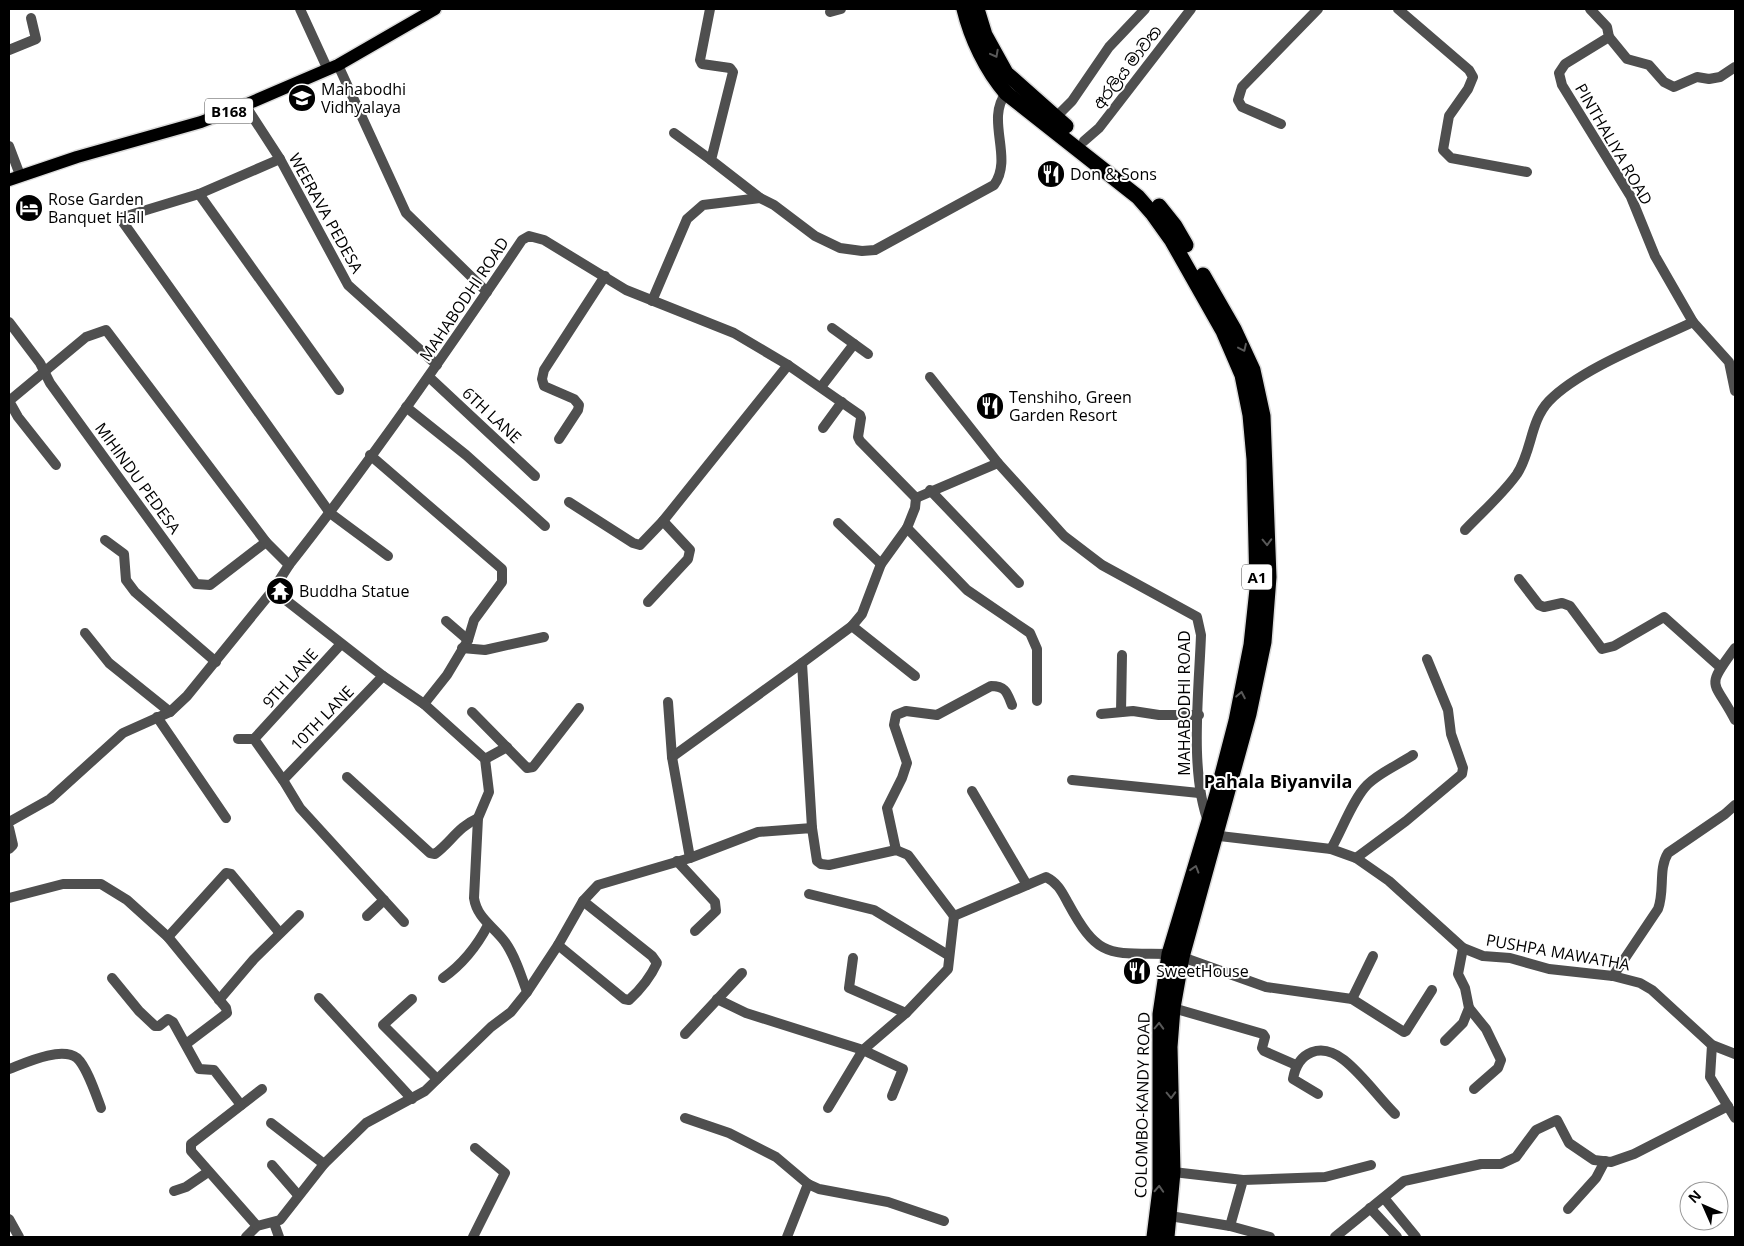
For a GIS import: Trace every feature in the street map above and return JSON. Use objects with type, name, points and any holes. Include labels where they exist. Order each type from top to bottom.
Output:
[{"type":"highway","name":"COLOMBO-KANDY ROAD","points":[[964,9],[973,37],[997,83],[1138,197],[1152,213],[1172,241],[1218,323],[1242,375],[1250,414],[1254,459],[1257,589],[1251,645],[1211,831]]},
{"type":"highway","name":"COLOMBO-KANDY ROAD","points":[[977,9],[985,35],[1006,73],[1055,118],[1146,190],[1175,226],[1234,329],[1253,370],[1263,416],[1268,577],[1264,642],[1250,714],[1211,831],[1160,1014],[1160,1189],[1166,1237]]},
{"type":"highway","name":"COLOMBO-KANDY ROAD","points":[[1154,1237],[1163,1214],[1173,1172],[1170,1047],[1176,955]]},
{"type":"main road","name":"B168","points":[[14,178],[78,156],[201,122],[245,105],[333,68],[435,9]]},
{"type":"street","points":[[300,9],[333,68],[406,212],[487,292]]},
{"type":"street","points":[[710,9],[700,60],[702,64],[730,68],[733,72],[711,160]]},
{"type":"street","points":[[830,12],[841,9]]},
{"type":"street","points":[[1055,118],[1072,101],[1109,47],[1145,9]]},
{"type":"street","name":"අරලිය මාවත","points":[[1084,141],[1099,128],[1191,9]]},
{"type":"street","points":[[1281,124],[1242,107],[1238,100],[1242,87],[1318,9]]},
{"type":"street","points":[[1398,9],[1469,70],[1473,77],[1468,89],[1449,116],[1443,150],[1452,158],[1527,172]]},
{"type":"street","points":[[1590,9],[1607,27],[1609,37],[1627,59],[1649,65],[1664,82],[1674,87],[1697,77],[1709,79],[1720,77],[1735,67]]},
{"type":"street","points":[[9,50],[36,39],[31,18]]},
{"type":"street","name":"PINTHALIYA ROAD","points":[[1609,37],[1565,64],[1559,73],[1562,85],[1631,197],[1656,256],[1693,322],[1729,362],[1735,391]]},
{"type":"street","points":[[674,133],[760,198],[774,205],[815,236],[840,248],[862,251],[875,250],[994,185],[1000,177],[1001,168],[997,114],[1000,102],[1006,92]]},
{"type":"street","name":"WEERAVA PEDESA","points":[[245,105],[280,159],[348,285],[438,365]]},
{"type":"street","points":[[9,146],[14,178]]},
{"type":"street","points":[[280,159],[199,194],[120,218],[330,512],[388,556]]},
{"type":"street","points":[[199,194],[339,390]]},
{"type":"street","points":[[652,301],[688,219],[703,205],[760,198]]},
{"type":"street","name":"MAHABODHI ROAD","points":[[170,712],[187,696],[216,662],[273,590],[289,565],[438,365],[522,240],[530,236],[544,240],[626,290],[734,333],[821,387],[861,416],[858,437],[860,441],[916,498]]},
{"type":"street","points":[[559,439],[578,410],[579,404],[574,399],[544,386],[542,379],[544,370],[605,276]]},
{"type":"street","name":"MIHINDU PEDESA","points":[[9,322],[40,362],[50,383],[196,584],[210,585],[266,542]]},
{"type":"street","points":[[1465,530],[1516,474],[1528,453],[1535,422],[1548,402],[1575,379],[1693,322]]},
{"type":"street","points":[[832,328],[868,354]]},
{"type":"street","points":[[56,466],[18,416],[10,401],[86,337],[106,330],[266,542],[289,565]]},
{"type":"street","points":[[821,387],[854,344]]},
{"type":"street","points":[[569,502],[633,543],[640,545],[663,522],[788,365]]},
{"type":"street","name":"6TH LANE","points":[[429,377],[534,476]]},
{"type":"street","points":[[672,757],[852,626],[862,614],[881,564],[907,528],[915,508],[916,498],[930,490],[998,463],[930,377]]},
{"type":"street","points":[[823,428],[842,402]]},
{"type":"street","points":[[406,407],[466,455],[546,526]]},
{"type":"street","points":[[370,456],[502,569],[502,582],[474,620],[465,644],[447,675],[424,704]]},
{"type":"street","name":"MAHABODHI ROAD","points":[[998,463],[1064,536],[1079,548],[1102,565],[1197,617],[1201,635],[1199,793],[1211,831]]},
{"type":"street","points":[[930,490],[1019,583]]},
{"type":"street","points":[[648,602],[690,555],[690,550],[663,522]]},
{"type":"street","points":[[838,523],[881,564]]},
{"type":"street","points":[[907,528],[967,590],[1030,633],[1037,649],[1037,701]]},
{"type":"street","points":[[105,540],[124,554],[126,580],[135,592],[216,662]]},
{"type":"street","points":[[1519,579],[1539,605],[1544,607],[1562,602],[1570,606],[1602,648],[1614,646],[1664,617],[1720,668]]},
{"type":"street","points":[[273,590],[383,676],[424,704],[485,759],[489,792],[478,818],[474,898],[476,909],[505,941],[518,966],[527,992]]},
{"type":"street","points":[[446,621],[465,644],[485,650],[544,637]]},
{"type":"street","points":[[852,626],[915,676]]},
{"type":"street","points":[[85,633],[109,663],[170,712]]},
{"type":"street","name":"9TH LANE","points":[[257,736],[341,644]]},
{"type":"street","points":[[1735,648],[1720,668],[1714,680],[1715,689],[1735,720]]},
{"type":"street","points":[[1121,712],[1122,655]]},
{"type":"street","points":[[1356,858],[1406,822],[1462,774],[1463,768],[1451,734],[1448,710],[1428,659]]},
{"type":"street","points":[[802,663],[812,828],[817,861],[821,864],[829,865],[896,850],[908,855],[954,916],[948,955],[948,969],[906,1013],[863,1050],[828,1108]]},
{"type":"street","name":"10TH LANE","points":[[283,780],[383,676]]},
{"type":"street","points":[[896,850],[887,808],[902,778],[907,763],[894,725],[896,715],[906,711],[937,715],[991,686],[1000,686],[1005,689],[1012,705]]},
{"type":"street","points":[[668,702],[672,757],[690,858]]},
{"type":"street","points":[[472,712],[528,768],[533,767],[579,708]]},
{"type":"street","points":[[9,822],[50,799],[123,733],[170,712]]},
{"type":"street","points":[[1100,714],[1121,712],[1199,715]]},
{"type":"street","points":[[156,717],[226,818]]},
{"type":"street","points":[[238,740],[257,736],[300,808],[404,922]]},
{"type":"street","points":[[485,759],[507,747]]},
{"type":"street","points":[[1331,849],[1346,824],[1355,801],[1368,784],[1413,756]]},
{"type":"street","points":[[347,777],[430,853],[435,854],[467,823],[478,818]]},
{"type":"street","points":[[1072,780],[1199,793]]},
{"type":"street","points":[[972,791],[1027,885]]},
{"type":"street","points":[[1613,976],[1658,909],[1662,899],[1664,860],[1668,853],[1725,814],[1735,804]]},
{"type":"street","points":[[9,828],[13,840],[13,845],[9,849]]},
{"type":"street","points":[[246,1237],[257,1226],[280,1220],[324,1164],[366,1123],[424,1092],[491,1027],[511,1012],[527,992],[558,945],[583,901],[598,885],[690,858],[758,832],[812,828]]},
{"type":"street","name":"PUSHPA MAWATHA","points":[[1211,831],[1331,849],[1356,858],[1389,881],[1462,948],[1484,956],[1510,958],[1549,969],[1613,976],[1640,982],[1652,990],[1712,1045],[1735,1054]]},
{"type":"street","points":[[677,861],[715,902],[717,907],[716,911],[695,931]]},
{"type":"street","points":[[168,937],[226,873],[231,874],[279,932]]},
{"type":"street","points":[[954,916],[1046,877],[1056,882],[1079,923],[1098,946],[1117,953],[1176,955],[1266,986],[1352,999],[1404,1032],[1432,990]]},
{"type":"street","points":[[9,898],[63,884],[101,884],[127,900],[168,937],[226,1008],[227,1013],[186,1044]]},
{"type":"street","points":[[809,894],[874,910],[948,955]]},
{"type":"street","points":[[367,916],[384,900]]},
{"type":"street","points":[[558,945],[624,999],[629,1000],[654,970],[657,963],[652,956],[583,901]]},
{"type":"street","points":[[219,1000],[279,932],[299,915]]},
{"type":"street","points":[[443,978],[457,968],[480,939],[488,924]]},
{"type":"street","points":[[1462,948],[1458,974],[1465,988],[1469,1008],[1486,1029],[1502,1060],[1498,1068],[1474,1089]]},
{"type":"street","points":[[1352,999],[1373,956]]},
{"type":"street","points":[[854,958],[849,988],[906,1013]]},
{"type":"street","points":[[685,1034],[742,973]]},
{"type":"street","points":[[112,978],[139,1011],[155,1026],[159,1026],[168,1020],[172,1022],[200,1069],[214,1070],[241,1105]]},
{"type":"street","points":[[319,998],[412,1098]]},
{"type":"street","points":[[412,999],[383,1026],[437,1079]]},
{"type":"street","points":[[716,999],[746,1013],[863,1050],[903,1069],[892,1096]]},
{"type":"street","points":[[1173,1008],[1263,1034],[1265,1036],[1262,1048],[1264,1051],[1296,1065]]},
{"type":"street","points":[[1446,1042],[1463,1023],[1469,1008]]},
{"type":"street","points":[[1712,1045],[1710,1077],[1735,1118]]},
{"type":"street","points":[[1318,1094],[1293,1079],[1296,1065],[1302,1056],[1310,1052],[1327,1053],[1343,1060],[1395,1114]]},
{"type":"street","points":[[9,1069],[47,1055],[68,1054],[77,1058],[82,1066],[101,1108]]},
{"type":"street","points":[[257,1226],[191,1151],[191,1144],[262,1088]]},
{"type":"street","points":[[1335,1237],[1404,1181],[1481,1164],[1501,1164],[1516,1157],[1536,1130],[1557,1120],[1569,1143],[1594,1160],[1611,1162],[1634,1154],[1728,1106]]},
{"type":"street","points":[[684,1118],[729,1132],[776,1158],[808,1184],[819,1189],[888,1202],[944,1221]]},
{"type":"street","points":[[271,1123],[324,1164]]},
{"type":"street","points":[[473,1237],[505,1173],[475,1148]]},
{"type":"street","points":[[1568,1209],[1596,1178],[1605,1161]]},
{"type":"street","points":[[1173,1172],[1243,1180],[1325,1177],[1370,1165]]},
{"type":"street","points":[[272,1166],[298,1196]]},
{"type":"street","points":[[174,1191],[186,1188],[208,1172]]},
{"type":"street","points":[[1230,1226],[1243,1180]]},
{"type":"street","points":[[787,1237],[808,1184]]},
{"type":"street","points":[[1384,1198],[1416,1237]]},
{"type":"street","points":[[1370,1208],[1397,1237]]},
{"type":"street","points":[[1163,1214],[1230,1226],[1270,1237]]},
{"type":"street","points":[[10,1223],[20,1237]]},
{"type":"street","points":[[274,1223],[279,1237]]},
{"type":"place","name":"Mahabodhi Vidhyalaya","points":[[302,98]]},
{"type":"place","name":"Don & Sons","points":[[1051,174]]},
{"type":"place","name":"Rose Garden Banquet Hall","points":[[29,208]]},
{"type":"place","name":"Tenshiho, Green Garden Resort","points":[[990,406]]},
{"type":"place","name":"Buddha Statue","points":[[280,591]]},
{"type":"place","name":"SweetHouse","points":[[1137,971]]},
{"type":"district","name":"Pahala Biyanvila","points":[[1278,781]]}]
